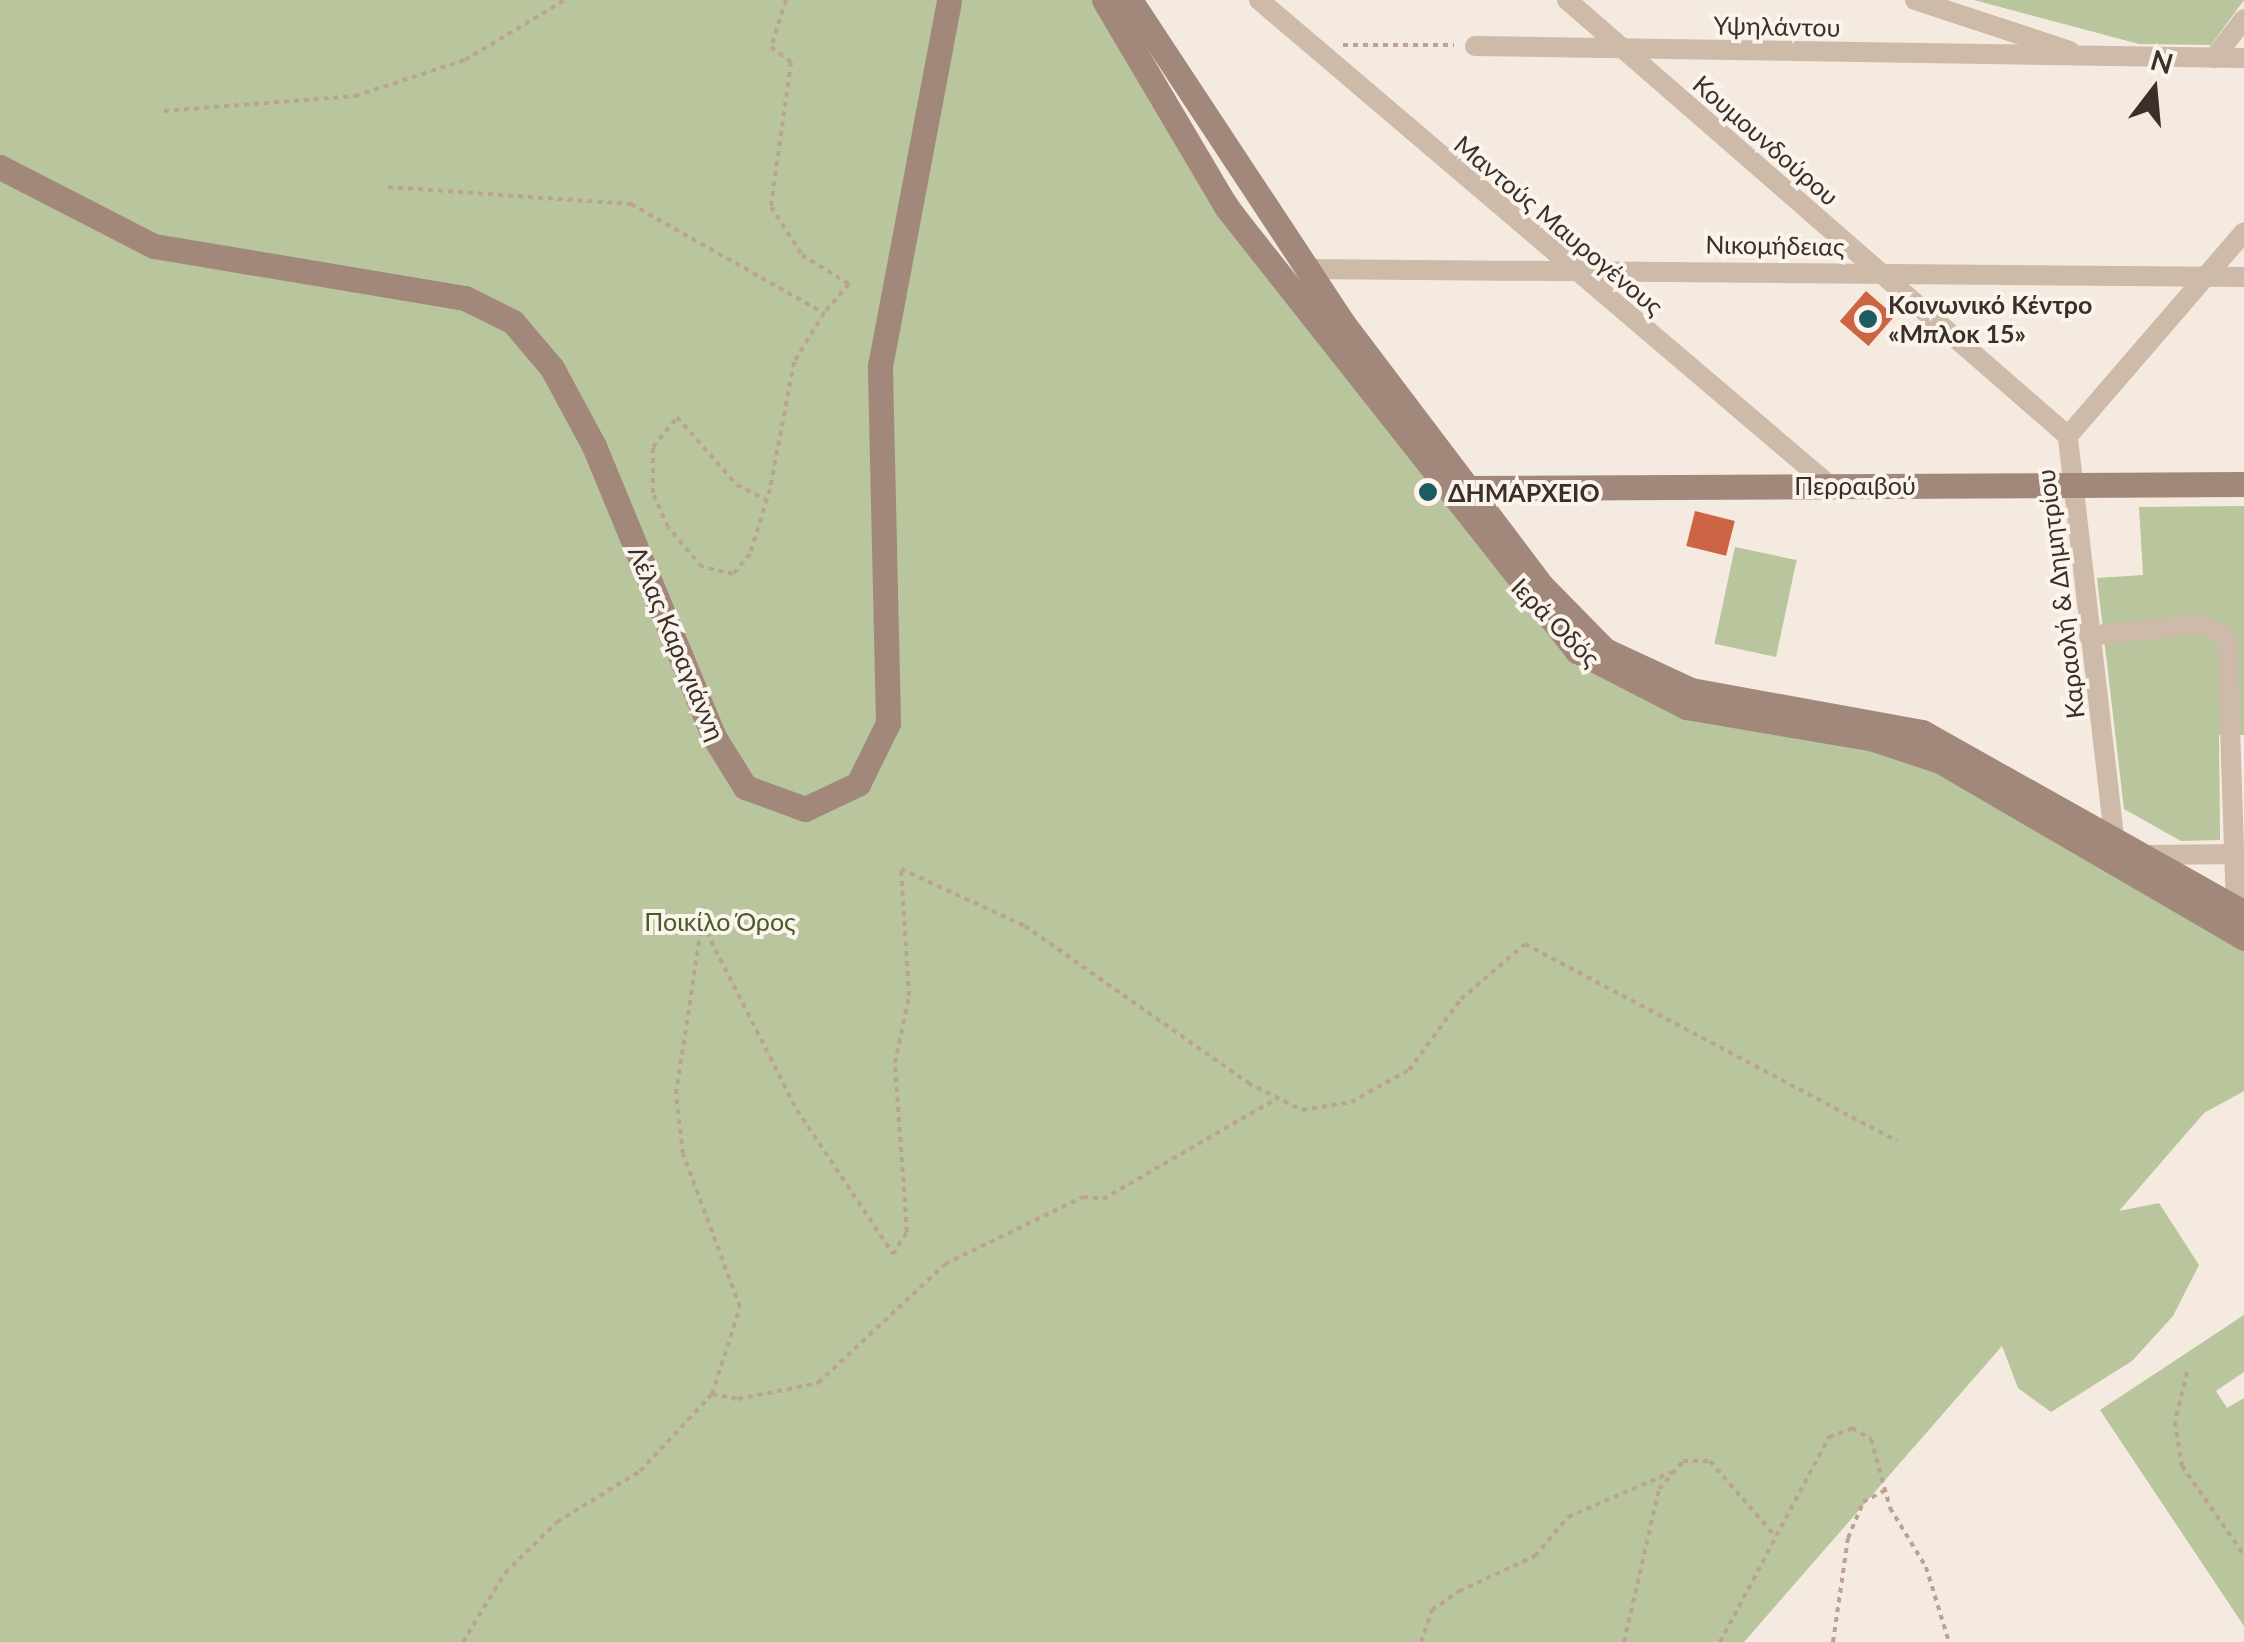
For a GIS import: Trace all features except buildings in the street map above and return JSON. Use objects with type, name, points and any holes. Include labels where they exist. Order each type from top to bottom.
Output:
[{"type":"main road","name":"Λέλας Καραγιάννη","points":[[0,168],[154,246],[464,298],[512,322],[552,368],[594,446],[714,737],[744,787],[805,808],[858,784],[888,724],[880,366],[949,0]]},
{"type":"main road","name":"Ιερά Οδός","points":[[1104,0],[1227,208],[1577,650],[1686,707],[1880,740],[1940,760],[2244,938]]},
{"type":"main road","name":"Ιερά Οδός","points":[[1130,0],[1306,269],[1466,488],[1562,610],[1630,665],[1691,690],[1922,732],[2114,836],[2240,910]]},
{"type":"main road","name":"Περραιβού","points":[[1466,488],[2244,484]]},
{"type":"street","name":"Μαντούς Μαυρογένους","points":[[1259,0],[1829,485]]},
{"type":"street","name":"Κουμουνδούρου","points":[[1566,0],[2068,436]]},
{"type":"street","points":[[1915,0],[2080,56]]},
{"type":"street","points":[[2214,58],[2244,19]]},
{"type":"street","name":"Υψηλάντου","points":[[1475,46],[2244,58]]},
{"type":"street","name":"Καραολή & Δημητρίου","points":[[2114,836],[2068,436],[2244,232]]},
{"type":"street","name":"Νικομήδειας","points":[[1306,269],[1567,266],[2244,277]]},
{"type":"street","points":[[2089,636],[2214,627],[2234,652],[2240,748],[2240,910]]},
{"type":"street","points":[[2146,855],[2240,854]]},
{"type":"path","points":[[164,111],[355,96],[465,60],[565,0]]},
{"type":"path","points":[[765,499],[737,485],[678,417],[653,447],[654,493],[702,568],[733,574],[750,554],[765,499],[794,362],[824,313],[849,284],[802,255],[771,207],[791,62],[771,47],[786,0]]},
{"type":"path","points":[[1308,44],[1475,46]]},
{"type":"path","points":[[388,187],[631,204],[824,313]]},
{"type":"path","points":[[463,1642],[505,1573],[557,1522],[640,1472],[712,1394],[740,1308],[683,1154],[676,1094],[702,922],[796,1110],[893,1254],[907,1232],[895,1063],[909,996],[900,869],[1025,926],[1278,1098],[1302,1110],[1351,1102],[1409,1070],[1461,999],[1525,944],[1897,1141]]},
{"type":"path","points":[[712,1394],[738,1399],[818,1383],[945,1264],[1084,1198],[1103,1198],[1278,1098]]},
{"type":"path","points":[[2188,1372],[2175,1422],[2182,1466],[2244,1555]]},
{"type":"path","points":[[1720,1642],[1829,1437],[1852,1428],[1871,1439],[1884,1491],[1926,1568],[1949,1642]]},
{"type":"path","points":[[1624,1642],[1638,1554],[1674,1471],[1683,1461],[1710,1461],[1775,1536]]},
{"type":"path","points":[[1421,1642],[1432,1610],[1535,1556],[1568,1517],[1674,1471]]},
{"type":"path","points":[[1833,1642],[1848,1538],[1863,1502],[1884,1491]]},
{"type":"green space","name":"Ποικίλο Όρος","points":[[0,0],[1094,0],[1543,624],[1932,767],[2244,946],[2244,1091],[2204,1113],[2119,1211],[2159,1203],[2199,1265],[2173,1316],[2132,1361],[2051,1412],[2018,1388],[2002,1346],[1744,1642],[0,1642]]},
{"type":"green space","points":[[1974,0],[2244,0],[2211,45],[2139,44]]},
{"type":"green space","points":[[2244,506],[2244,735],[2219,735],[2220,840],[2181,841],[2124,809],[2097,578],[2143,575],[2139,507]]},
{"type":"green space","points":[[1735,547],[1797,560],[1776,657],[1714,644]]},
{"type":"green space","points":[[2244,1315],[2244,1372],[2216,1391],[2227,1408],[2244,1398],[2244,1626],[2100,1410]]},
{"type":"place","name":"Κοινωνικό Κέντρο «Μπλοκ 15»","points":[[1868,319]]},
{"type":"place","name":"ΔΗΜΑΡΧΕΙΟ","points":[[1428,492]]}]
